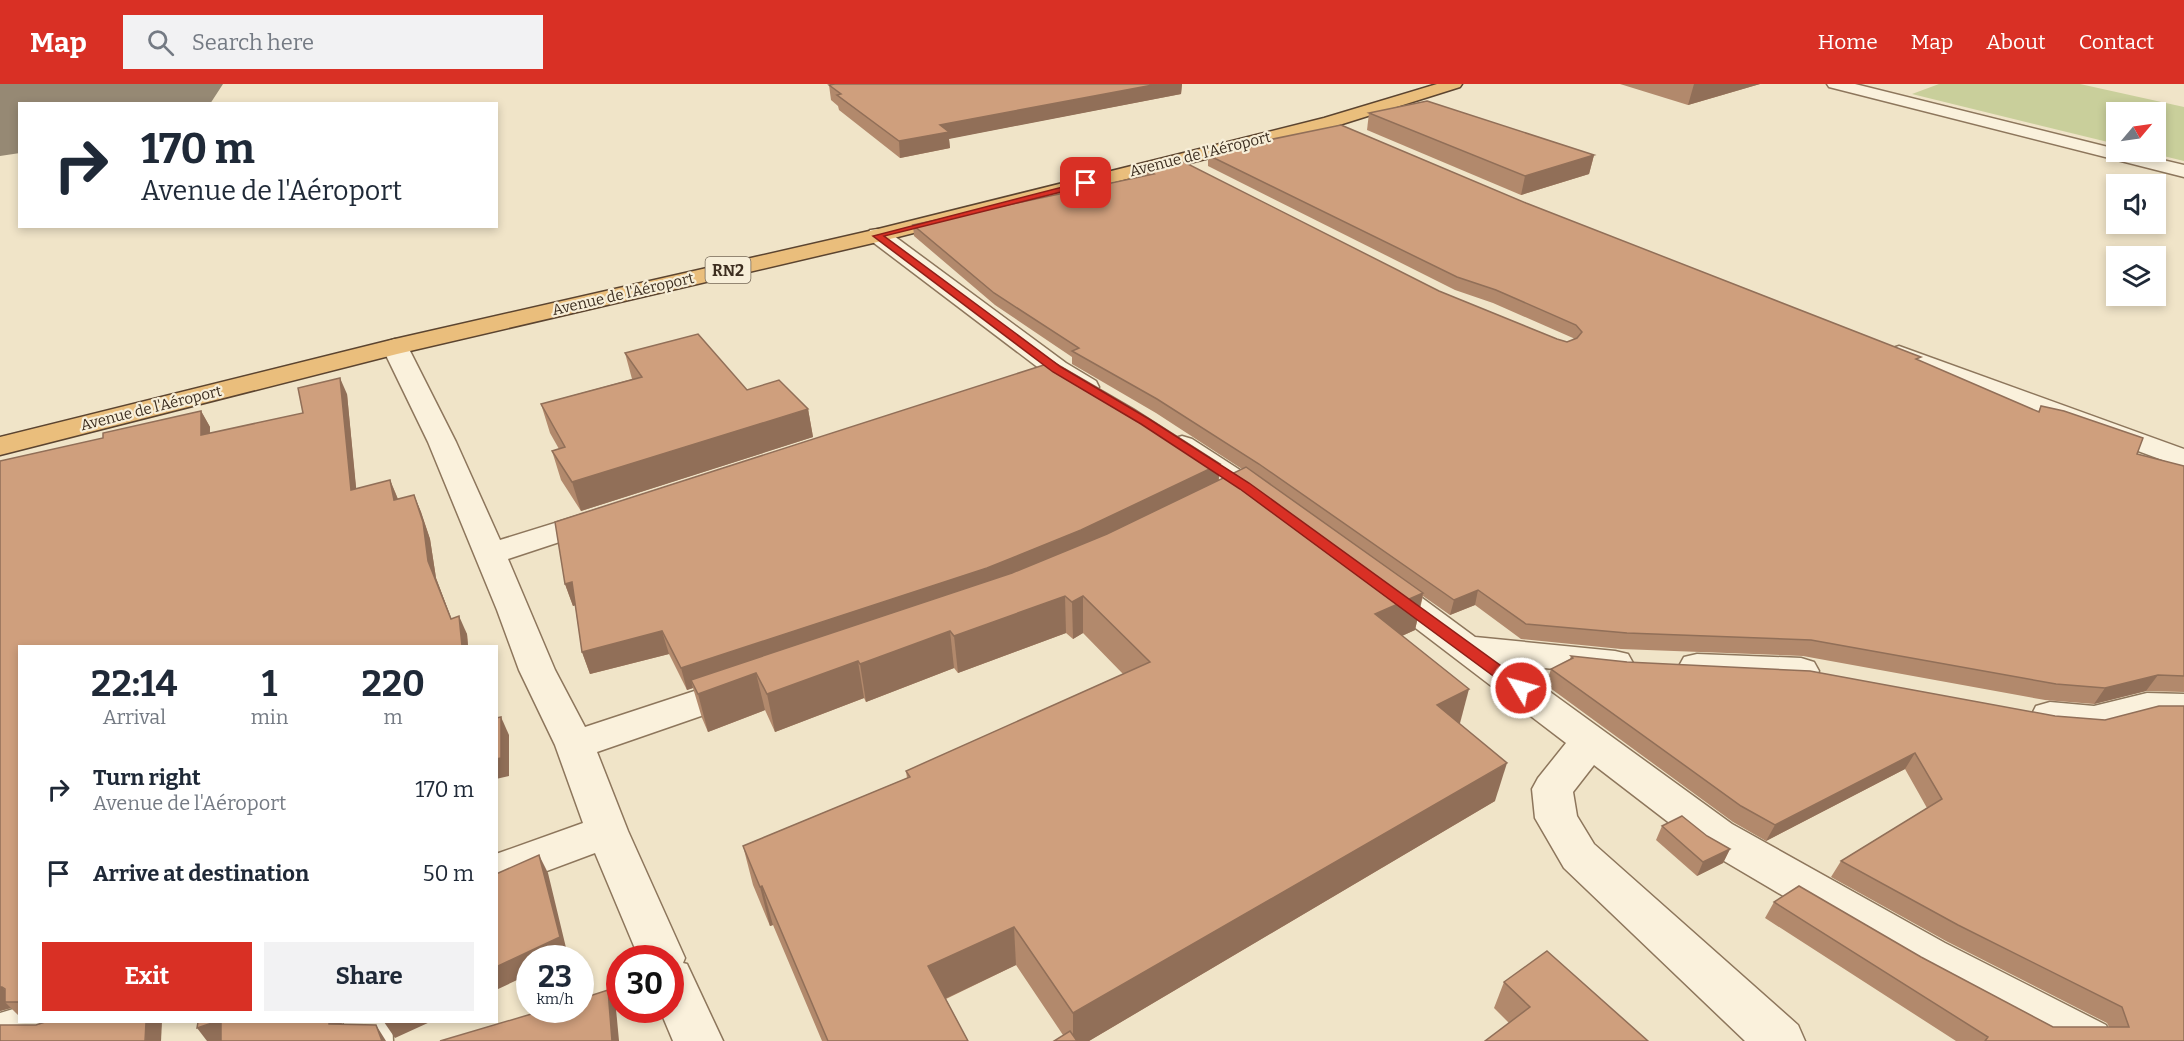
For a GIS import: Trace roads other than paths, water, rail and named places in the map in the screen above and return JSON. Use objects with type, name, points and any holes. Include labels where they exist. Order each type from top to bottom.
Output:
[{"type":"highway","name":"Avenue de l'Aéroport","points":[[0,446],[395,347],[878,236],[1330,122],[1454,84]]},
{"type":"street","points":[[1835,84],[2184,171]]},
{"type":"street","points":[[1330,122],[1362,136]]},
{"type":"street","points":[[1178,160],[1210,176]]},
{"type":"street","points":[[878,236],[1057,369],[1106,398]]},
{"type":"street","points":[[395,347],[442,442],[537,670],[575,745],[607,831],[656,945]]},
{"type":"street","points":[[1882,347],[2184,459]]},
{"type":"street","points":[[1023,380],[1057,369]]},
{"type":"street","points":[[1155,428],[1230,493],[1292,520]]},
{"type":"street","points":[[490,554],[626,509]]},
{"type":"street","points":[[1366,574],[1717,836],[1928,957],[2088,1041]]},
{"type":"street","points":[[1468,648],[1657,665],[1751,668],[1837,676]]},
{"type":"street","points":[[575,745],[765,680]]},
{"type":"street","points":[[2014,711],[2094,720],[2148,706],[2184,707]]},
{"type":"street","points":[[1590,741],[1552,789],[1556,818],[1579,856],[1780,1041]]},
{"type":"street","points":[[498,871],[607,831]]},
{"type":"street","points":[[684,1010],[698,1041]]},
{"type":"street","points":[[0,1036],[41,1023]]},
{"type":"street","points":[[368,1023],[368,1041]]}]
